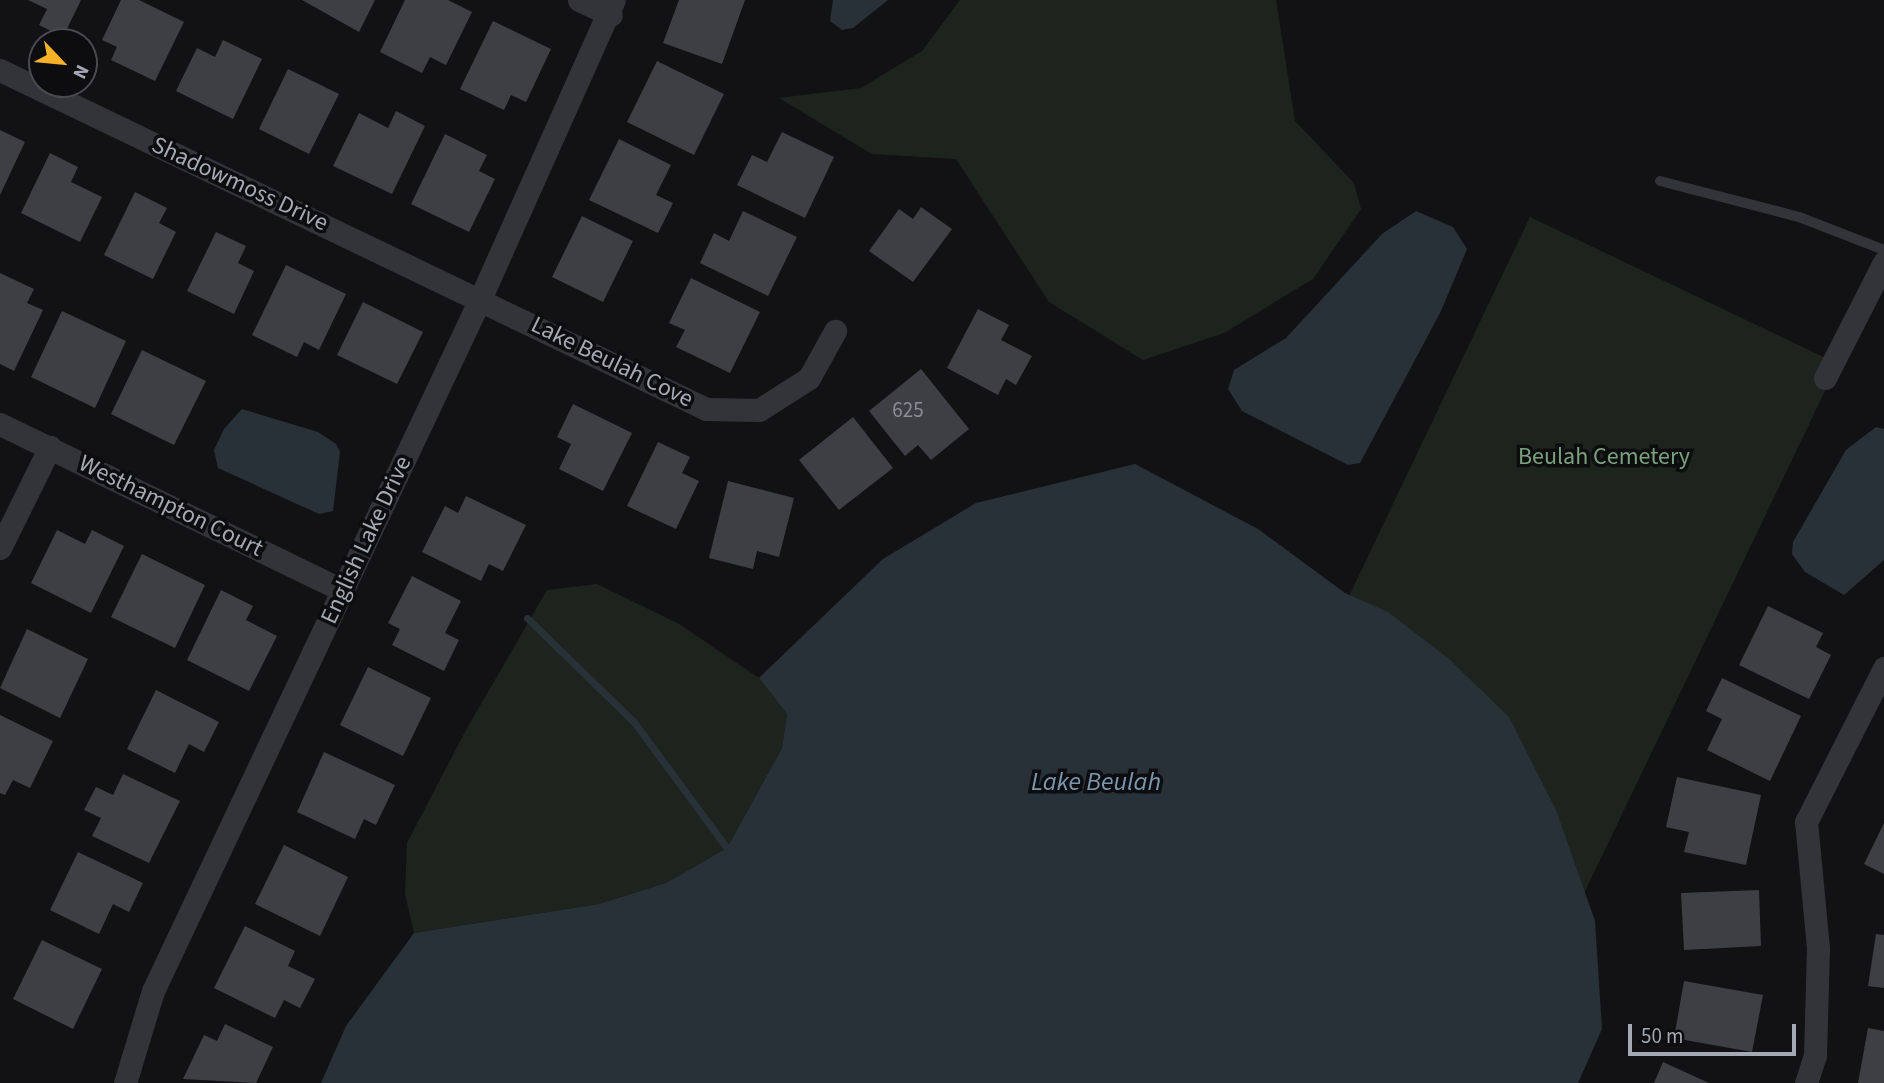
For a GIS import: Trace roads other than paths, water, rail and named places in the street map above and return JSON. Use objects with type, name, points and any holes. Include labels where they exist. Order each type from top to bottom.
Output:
[{"type":"street","points":[[579,0],[613,7]]},
{"type":"street","name":"English Lake Drive","points":[[125,1083],[153,991],[481,297],[613,7]]},
{"type":"street","name":"Shadowmoss Drive","points":[[0,70],[481,297]]},
{"type":"street","points":[[1825,378],[1884,262]]},
{"type":"street","name":"Lake Beulah Cove","points":[[481,297],[706,409],[759,410],[809,379],[835,331]]},
{"type":"street","name":"Westhampton Court","points":[[0,424],[342,590]]},
{"type":"street","points":[[0,548],[50,447]]},
{"type":"street","points":[[1806,1083],[1815,1055],[1818,948],[1805,822],[1884,668]]},
{"type":"lane","points":[[1660,181],[1799,217],[1884,250]]},
{"type":"water","points":[[833,0],[888,0],[853,28],[842,30],[830,21]]},
{"type":"water","points":[[1416,211],[1453,227],[1467,249],[1441,311],[1360,463],[1348,465],[1242,411],[1228,389],[1234,370],[1286,338],[1382,234]]},
{"type":"water","points":[[242,409],[318,432],[336,444],[340,452],[333,511],[319,514],[218,468],[214,450],[224,429]]},
{"type":"water","points":[[1876,427],[1884,429],[1884,560],[1844,595],[1805,572],[1792,554],[1793,542],[1846,450]]},
{"type":"water","name":"Lake Beulah","points":[[1135,464],[1258,529],[1345,593],[1388,612],[1449,659],[1509,717],[1556,810],[1595,921],[1602,1029],[1578,1083],[321,1083],[346,1026],[414,933],[599,904],[666,883],[727,848],[782,748],[787,714],[759,678],[883,559],[976,503]]},
{"type":"waterway","points":[[527,618],[634,722],[727,848],[736,851]]},
{"type":"park label","name":"Beulah Cemetery","points":[[1604,457]]}]
